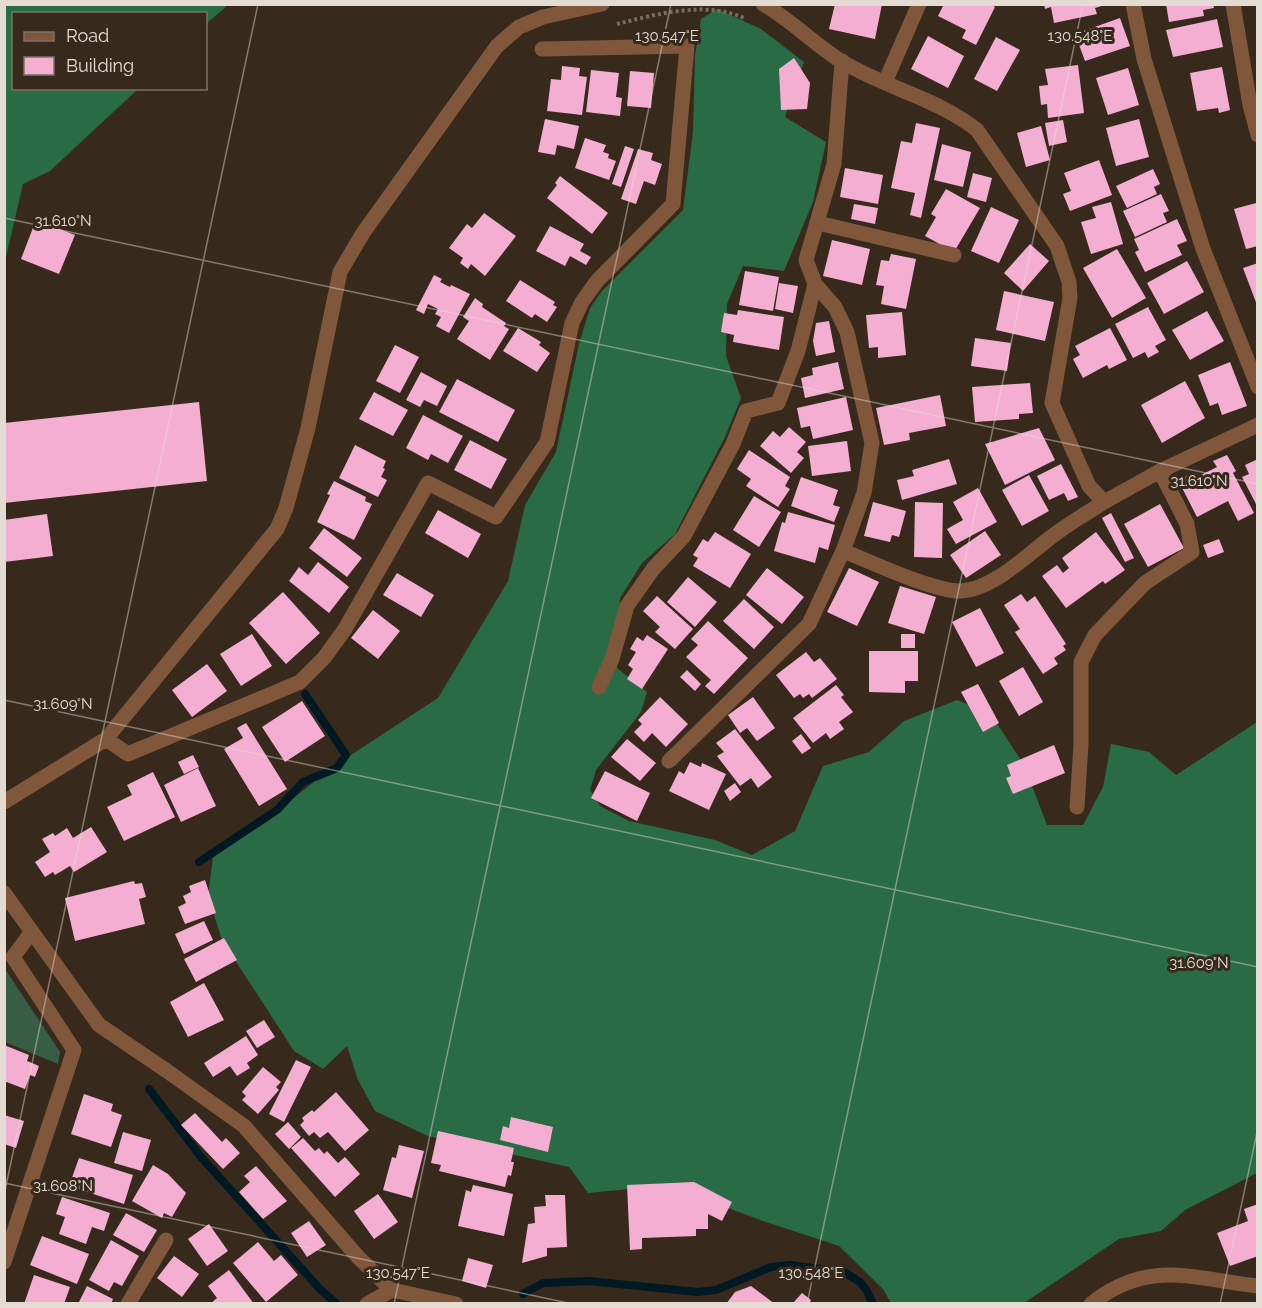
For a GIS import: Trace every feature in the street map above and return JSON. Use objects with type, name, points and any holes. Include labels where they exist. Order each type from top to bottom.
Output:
[{"type":"street","points":[[4,802],[106,739],[277,529],[286,508],[308,428],[340,272],[363,233],[497,46],[519,27],[543,17],[602,4]]},
{"type":"street","points":[[763,4],[842,61],[941,107],[962,118],[977,130],[1057,246],[1069,282],[1070,298],[1052,403],[1089,486],[1104,502]]},
{"type":"street","points":[[885,82],[920,4]]},
{"type":"street","points":[[1132,4],[1144,59],[1196,228],[1257,387]]},
{"type":"street","points":[[1233,4],[1257,135]]},
{"type":"street","points":[[106,739],[128,754],[300,682],[324,658],[345,629],[428,483],[496,517],[548,442],[572,323],[582,302],[597,281],[673,204],[687,46],[542,49]]},
{"type":"street","points":[[669,761],[809,624],[843,551],[864,493],[873,443],[847,332],[836,307],[815,284],[806,260],[834,164],[842,61]]},
{"type":"street","points":[[818,223],[954,255]]},
{"type":"street","points":[[599,687],[612,659],[627,606],[653,569],[684,536],[733,444],[746,411],[778,403],[798,351],[815,284]]},
{"type":"street","points":[[843,551],[932,585],[960,591],[980,587],[1025,559],[1056,532],[1104,502],[1160,471],[1257,425]]},
{"type":"street","points":[[1077,807],[1081,744],[1081,662],[1095,635],[1146,583],[1163,569],[1192,552],[1187,524],[1160,471]]},
{"type":"street","points":[[4,893],[99,1025],[244,1126],[358,1257],[392,1290],[456,1304]]},
{"type":"street","points":[[4,1262],[74,1050],[13,957],[32,933]]},
{"type":"street","points":[[128,1304],[166,1240]]},
{"type":"street","points":[[1091,1304],[1122,1285],[1149,1275],[1179,1274],[1257,1286]]},
{"type":"street","points":[[367,1304],[392,1290]]},
{"type":"green space","points":[[5,4],[228,5],[207,23],[207,12],[12,12],[12,90],[137,90],[50,171],[23,184],[5,261]]},
{"type":"green space","points":[[717,9],[761,29],[804,62],[785,117],[826,142],[813,202],[784,271],[743,266],[727,304],[726,356],[741,398],[725,437],[675,534],[642,563],[620,598],[617,668],[647,692],[641,712],[596,770],[590,790],[600,806],[629,821],[715,840],[752,855],[795,831],[823,766],[869,752],[904,721],[957,700],[990,713],[1024,765],[1047,825],[1083,825],[1103,787],[1111,744],[1149,752],[1176,775],[1257,722],[1257,1173],[1185,1210],[1161,1231],[1119,1239],[1024,1303],[891,1303],[883,1289],[839,1246],[696,1196],[660,1186],[588,1193],[569,1167],[428,1136],[375,1111],[358,1080],[347,1046],[323,1069],[294,1051],[222,940],[208,896],[214,850],[262,823],[334,766],[438,698],[508,581],[525,505],[556,452],[579,344],[590,308],[602,291],[683,210],[693,132],[695,56],[701,19]]},
{"type":"green space","points":[[5,969],[60,1052],[58,1064],[5,1042]]},
{"type":"building","points":[[835,4],[882,4],[875,39],[829,29]]},
{"type":"building","points":[[944,4],[990,4],[995,7],[976,45],[962,38],[966,30],[938,16]]},
{"type":"building","points":[[1044,4],[1105,5],[1095,8],[1097,14],[1054,23],[1051,7],[1045,9]]},
{"type":"building","points":[[1166,4],[1213,4],[1214,8],[1203,10],[1204,16],[1169,22]]},
{"type":"building","points":[[1120,18],[1130,46],[1085,61],[1075,34]]},
{"type":"building","points":[[1217,19],[1223,47],[1173,57],[1166,30]]},
{"type":"building","points":[[928,36],[964,56],[948,88],[911,69]]},
{"type":"building","points":[[996,37],[1020,50],[997,91],[974,79]]},
{"type":"building","points":[[794,58],[810,83],[807,109],[781,110],[779,69]]},
{"type":"building","points":[[1078,65],[1084,113],[1048,118],[1047,104],[1041,105],[1039,86],[1048,85],[1045,69]]},
{"type":"building","points":[[562,66],[580,68],[579,76],[587,77],[582,115],[547,111],[551,79],[561,80]]},
{"type":"building","points":[[1222,67],[1230,110],[1219,113],[1218,108],[1197,111],[1190,73]]},
{"type":"building","points":[[1128,68],[1139,105],[1108,115],[1096,78]]},
{"type":"building","points":[[591,70],[619,73],[616,97],[622,98],[620,116],[586,112]]},
{"type":"building","points":[[630,71],[654,73],[651,108],[627,106]]},
{"type":"building","points":[[545,119],[579,126],[574,149],[557,145],[555,155],[538,152]]},
{"type":"building","points":[[1139,119],[1149,157],[1116,166],[1106,128]]},
{"type":"building","points":[[1063,120],[1067,142],[1049,146],[1045,123]]},
{"type":"building","points":[[916,123],[940,128],[921,218],[910,215],[915,193],[891,188],[901,141],[912,143]]},
{"type":"building","points":[[1041,126],[1050,160],[1026,167],[1017,133]]},
{"type":"building","points":[[585,138],[606,145],[603,152],[609,154],[608,158],[616,161],[609,180],[575,168]]},
{"type":"building","points":[[942,144],[971,152],[963,187],[934,180]]},
{"type":"building","points":[[625,146],[634,149],[621,187],[612,184]]},
{"type":"building","points":[[638,149],[653,153],[651,160],[662,164],[655,185],[644,181],[636,204],[621,199]]},
{"type":"building","points":[[1099,160],[1112,195],[1070,211],[1063,194],[1071,191],[1064,173]]},
{"type":"building","points":[[845,168],[883,175],[878,204],[840,197]]},
{"type":"building","points":[[1153,169],[1160,184],[1154,187],[1157,194],[1127,208],[1116,186]]},
{"type":"building","points":[[973,173],[992,178],[986,202],[967,197]]},
{"type":"building","points":[[560,176],[608,213],[592,234],[547,198],[557,185],[555,183]]},
{"type":"building","points":[[946,189],[980,208],[954,252],[925,236],[936,217],[931,214]]},
{"type":"building","points":[[1161,194],[1169,211],[1163,213],[1167,222],[1135,237],[1123,211]]},
{"type":"building","points":[[1111,202],[1123,244],[1091,254],[1081,222],[1096,218],[1092,207]]},
{"type":"building","points":[[1256,203],[1258,246],[1246,249],[1234,209]]},
{"type":"building","points":[[854,204],[878,208],[875,224],[851,219]]},
{"type":"building","points":[[991,207],[1019,220],[999,263],[971,251]]},
{"type":"building","points":[[484,213],[516,236],[485,276],[471,264],[468,269],[460,263],[463,258],[449,248],[467,224],[472,228]]},
{"type":"building","points":[[1177,219],[1187,241],[1177,245],[1182,255],[1145,272],[1135,252],[1139,250],[1134,239]]},
{"type":"building","points":[[36,220],[75,235],[59,274],[21,259]]},
{"type":"building","points":[[550,226],[584,244],[580,251],[591,257],[586,265],[570,256],[565,266],[536,251]]},
{"type":"building","points":[[832,240],[870,249],[862,285],[823,276]]},
{"type":"building","points":[[1030,244],[1049,261],[1023,291],[1004,273]]},
{"type":"building","points":[[1117,249],[1146,298],[1112,318],[1083,268]]},
{"type":"building","points":[[891,254],[916,259],[906,309],[881,304],[884,286],[876,285],[881,260],[889,261]]},
{"type":"building","points":[[1187,261],[1204,292],[1164,314],[1147,283]]},
{"type":"building","points":[[1258,263],[1258,305],[1257,305],[1243,268]]},
{"type":"building","points":[[745,271],[779,277],[773,311],[739,305]]},
{"type":"building","points":[[434,275],[442,279],[440,282],[470,294],[449,333],[436,326],[441,317],[435,314],[438,309],[428,304],[424,314],[416,310]]},
{"type":"building","points":[[520,280],[555,302],[553,305],[557,307],[547,322],[535,314],[532,318],[506,301]]},
{"type":"building","points":[[779,283],[798,286],[793,313],[775,309]]},
{"type":"building","points":[[1004,291],[1054,302],[1045,341],[996,330]]},
{"type":"building","points":[[475,298],[483,304],[482,307],[506,323],[504,326],[509,329],[490,360],[457,339],[469,321],[463,317]]},
{"type":"building","points":[[1148,307],[1166,340],[1155,346],[1159,352],[1148,358],[1145,352],[1133,358],[1115,324]]},
{"type":"building","points":[[738,310],[784,317],[779,350],[733,342],[734,335],[721,332],[724,313],[737,315]]},
{"type":"building","points":[[1207,311],[1224,341],[1190,360],[1172,330]]},
{"type":"building","points":[[902,312],[906,355],[878,358],[878,347],[869,348],[866,315]]},
{"type":"building","points":[[829,321],[835,352],[816,356],[813,341],[816,323]]},
{"type":"building","points":[[518,328],[541,342],[539,345],[550,353],[537,372],[503,351]]},
{"type":"building","points":[[1110,328],[1127,360],[1109,369],[1107,365],[1083,378],[1073,359],[1080,355],[1075,346]]},
{"type":"building","points":[[975,338],[1011,343],[1007,371],[971,366]]},
{"type":"building","points":[[395,345],[419,357],[400,393],[376,381]]},
{"type":"building","points":[[838,362],[844,389],[805,398],[801,378],[813,375],[812,368]]},
{"type":"building","points":[[1230,362],[1247,406],[1222,415],[1218,403],[1210,406],[1198,375]]},
{"type":"building","points":[[421,372],[447,386],[437,406],[424,400],[420,407],[406,400]]},
{"type":"building","points":[[457,379],[515,410],[498,442],[439,412]]},
{"type":"building","points":[[1185,381],[1205,418],[1162,443],[1141,405]]},
{"type":"building","points":[[1030,383],[1033,413],[1019,414],[1019,419],[975,422],[972,387]]},
{"type":"building","points":[[374,392],[408,410],[393,436],[359,419]]},
{"type":"building","points":[[940,395],[946,426],[909,433],[910,440],[884,445],[876,408]]},
{"type":"building","points":[[846,397],[853,430],[813,439],[810,426],[801,428],[797,408]]},
{"type":"building","points":[[199,402],[207,481],[4,503],[4,423]]},
{"type":"building","points":[[423,415],[463,436],[448,463],[431,454],[428,460],[406,448]]},
{"type":"building","points":[[789,427],[806,442],[797,452],[804,458],[791,473],[760,446],[773,431],[780,437]]},
{"type":"building","points":[[1039,428],[1055,460],[1005,485],[985,444]]},
{"type":"building","points":[[470,440],[507,459],[491,489],[454,470]]},
{"type":"building","points":[[847,441],[851,471],[812,476],[808,446]]},
{"type":"building","points":[[355,445],[386,461],[381,477],[387,480],[378,497],[339,478]]},
{"type":"building","points":[[749,450],[790,477],[785,486],[790,489],[778,507],[746,486],[751,479],[737,469]]},
{"type":"building","points":[[1227,455],[1236,471],[1233,473],[1254,513],[1238,521],[1228,501],[1197,517],[1178,480],[1190,474],[1193,479],[1217,467],[1213,461]]},
{"type":"building","points":[[949,459],[957,484],[902,500],[897,480],[914,476],[912,470]]},
{"type":"building","points":[[1258,459],[1258,503],[1256,504],[1242,477],[1249,474],[1245,465]]},
{"type":"building","points":[[1061,464],[1078,497],[1068,501],[1064,493],[1049,500],[1037,476]]},
{"type":"building","points":[[1029,475],[1049,511],[1022,526],[1002,490]]},
{"type":"building","points":[[801,477],[838,490],[833,505],[840,507],[834,522],[791,506]]},
{"type":"building","points":[[334,481],[366,497],[365,501],[372,504],[354,540],[317,522]]},
{"type":"building","points":[[978,488],[997,522],[956,544],[947,529],[963,520],[953,502]]},
{"type":"building","points":[[754,496],[781,512],[759,547],[733,530]]},
{"type":"building","points":[[873,502],[906,511],[899,537],[892,535],[890,542],[864,536]]},
{"type":"building","points":[[915,502],[943,503],[942,558],[914,557]]},
{"type":"building","points":[[1160,504],[1184,548],[1148,567],[1124,524]]},
{"type":"building","points":[[438,510],[481,534],[468,558],[425,533]]},
{"type":"building","points":[[788,512],[835,525],[828,550],[819,547],[815,563],[774,551],[782,522],[785,523]]},
{"type":"building","points":[[1111,513],[1134,558],[1125,562],[1102,518]]},
{"type":"building","points":[[47,514],[53,556],[4,562],[4,520]]},
{"type":"building","points":[[324,528],[362,558],[347,577],[309,548]]},
{"type":"building","points":[[985,531],[1001,555],[966,578],[950,555]]},
{"type":"building","points":[[715,532],[751,554],[730,588],[693,566],[698,558],[693,555],[703,539],[708,542]]},
{"type":"building","points":[[1096,532],[1125,570],[1105,584],[1103,581],[1066,608],[1042,576],[1057,565],[1063,573],[1069,568],[1062,558]]},
{"type":"building","points":[[1219,539],[1224,552],[1208,558],[1203,545]]},
{"type":"building","points":[[318,562],[349,587],[329,613],[289,581],[299,567],[308,575]]},
{"type":"building","points":[[767,568],[804,597],[782,624],[746,595]]},
{"type":"building","points":[[849,568],[879,582],[857,626],[827,612]]},
{"type":"building","points":[[397,573],[434,595],[421,617],[383,595]]},
{"type":"building","points":[[688,577],[717,602],[695,627],[667,602]]},
{"type":"building","points":[[900,586],[936,597],[924,634],[888,623]]},
{"type":"building","points":[[283,592],[320,633],[286,664],[249,623]]},
{"type":"building","points":[[1021,594],[1027,602],[1035,596],[1066,644],[1063,646],[1066,650],[1054,658],[1058,664],[1043,674],[1015,632],[1020,629],[1004,605]]},
{"type":"building","points":[[657,596],[693,629],[675,649],[655,632],[660,627],[643,611]]},
{"type":"building","points":[[744,599],[774,627],[754,649],[723,621]]},
{"type":"building","points":[[980,608],[1004,653],[976,667],[952,622]]},
{"type":"building","points":[[373,610],[400,631],[378,659],[351,638]]},
{"type":"building","points":[[708,621],[748,658],[714,694],[705,686],[711,680],[686,657],[698,645],[691,639]]},
{"type":"building","points":[[252,634],[272,666],[241,686],[220,654]]},
{"type":"building","points":[[901,634],[915,634],[915,648],[901,648]]},
{"type":"building","points":[[647,635],[668,649],[642,689],[627,679],[633,669],[628,665],[636,652],[630,649],[637,637],[643,641]]},
{"type":"building","points":[[869,651],[918,651],[918,681],[905,681],[905,693],[869,692]]},
{"type":"building","points":[[806,652],[814,662],[820,658],[837,679],[812,698],[809,694],[803,698],[800,694],[794,698],[776,675]]},
{"type":"building","points":[[207,664],[227,691],[192,717],[172,690]]},
{"type":"building","points":[[1023,667],[1043,702],[1019,716],[999,681]]},
{"type":"building","points":[[687,670],[701,684],[695,691],[680,677]]},
{"type":"building","points":[[978,684],[999,723],[983,732],[961,692]]},
{"type":"building","points":[[836,685],[844,695],[841,697],[853,712],[839,722],[844,729],[830,739],[826,733],[813,743],[793,718]]},
{"type":"building","points":[[660,697],[688,724],[666,747],[652,733],[644,742],[634,732],[642,724],[638,720]]},
{"type":"building","points":[[753,697],[775,728],[757,741],[747,728],[740,733],[728,715]]},
{"type":"building","points":[[302,701],[325,736],[285,762],[262,727]]},
{"type":"building","points":[[246,723],[287,789],[259,806],[224,749],[243,738],[237,728]]},
{"type":"building","points":[[735,729],[772,777],[758,788],[751,778],[740,786],[717,756],[724,752],[716,743]]},
{"type":"building","points":[[801,734],[811,748],[802,754],[792,741]]},
{"type":"building","points":[[627,739],[656,763],[640,781],[611,757]]},
{"type":"building","points":[[1054,745],[1065,773],[1013,794],[1006,778],[1011,776],[1007,765]]},
{"type":"building","points":[[193,755],[199,767],[184,774],[178,762]]},
{"type":"building","points":[[690,762],[701,767],[702,763],[726,774],[709,810],[669,791],[679,771],[684,774]]},
{"type":"building","points":[[198,768],[216,806],[181,822],[164,785]]},
{"type":"building","points":[[605,771],[650,793],[637,821],[591,798]]},
{"type":"building","points":[[153,772],[175,817],[124,841],[107,807],[132,795],[127,785]]},
{"type":"building","points":[[735,783],[741,792],[730,801],[724,791]]},
{"type":"building","points":[[91,827],[107,852],[74,872],[70,866],[55,875],[53,872],[45,877],[35,862],[50,852],[42,839],[53,833],[55,836],[67,828],[73,838]]},
{"type":"building","points":[[205,880],[216,913],[185,924],[178,907],[186,903],[183,896],[191,892],[189,886]]},
{"type":"building","points":[[134,881],[135,884],[142,883],[146,897],[139,899],[145,924],[75,941],[65,898]]},
{"type":"building","points":[[204,921],[213,940],[184,954],[175,934]]},
{"type":"building","points":[[224,938],[237,960],[196,982],[184,959]]},
{"type":"building","points":[[204,983],[224,1020],[188,1037],[170,1002]]},
{"type":"building","points":[[264,1020],[275,1037],[257,1048],[246,1031]]},
{"type":"building","points":[[246,1036],[258,1055],[247,1063],[250,1068],[237,1076],[230,1066],[213,1077],[204,1063]]},
{"type":"building","points":[[4,1045],[29,1055],[27,1061],[39,1066],[35,1077],[30,1075],[25,1089],[4,1081],[6,1072],[4,1071]]},
{"type":"building","points":[[296,1060],[311,1067],[284,1122],[269,1114]]},
{"type":"building","points":[[263,1067],[281,1082],[276,1087],[279,1090],[258,1114],[242,1100],[246,1096],[242,1092]]},
{"type":"building","points":[[336,1092],[369,1130],[345,1151],[328,1132],[320,1138],[314,1132],[309,1136],[300,1125],[304,1121],[302,1118],[312,1110],[314,1112]]},
{"type":"building","points":[[84,1094],[113,1104],[111,1111],[122,1115],[111,1147],[71,1134]]},
{"type":"building","points":[[195,1113],[222,1142],[226,1138],[240,1153],[223,1169],[181,1125]]},
{"type":"building","points":[[4,1115],[24,1121],[16,1148],[4,1144]]},
{"type":"building","points":[[511,1117],[553,1127],[548,1152],[500,1140],[503,1126],[509,1128]]},
{"type":"building","points":[[288,1122],[301,1137],[289,1149],[275,1134]]},
{"type":"building","points":[[438,1131],[514,1148],[511,1176],[508,1175],[505,1187],[439,1171],[441,1165],[431,1163]]},
{"type":"building","points":[[123,1132],[151,1140],[142,1171],[114,1163]]},
{"type":"building","points":[[303,1138],[315,1151],[319,1148],[324,1154],[327,1151],[338,1163],[345,1157],[360,1174],[335,1197],[291,1148]]},
{"type":"building","points":[[399,1145],[424,1151],[412,1198],[383,1190],[392,1157],[396,1158]]},
{"type":"building","points":[[79,1158],[133,1175],[124,1204],[69,1186]]},
{"type":"building","points":[[153,1165],[168,1174],[186,1193],[172,1217],[164,1213],[162,1218],[132,1201]]},
{"type":"building","points":[[256,1166],[287,1201],[263,1219],[239,1192],[250,1182],[244,1176]]},
{"type":"building","points":[[694,1182],[732,1202],[722,1221],[708,1214],[708,1229],[696,1229],[696,1236],[642,1238],[642,1249],[630,1250],[627,1185]]},
{"type":"building","points":[[473,1185],[513,1194],[504,1236],[458,1226],[466,1190],[471,1192]]},
{"type":"building","points":[[378,1194],[398,1222],[374,1239],[354,1211]]},
{"type":"building","points":[[545,1195],[565,1195],[567,1247],[547,1248],[547,1256],[522,1263],[528,1224],[535,1223],[534,1207],[546,1206]]},
{"type":"building","points":[[62,1197],[110,1213],[104,1231],[92,1227],[86,1244],[59,1234],[65,1217],[56,1214]]},
{"type":"building","points":[[1258,1204],[1258,1256],[1230,1266],[1217,1233],[1248,1221],[1244,1209]]},
{"type":"building","points":[[126,1213],[157,1230],[144,1252],[113,1235]]},
{"type":"building","points":[[309,1221],[326,1245],[307,1257],[291,1233]]},
{"type":"building","points":[[209,1224],[228,1251],[207,1266],[188,1239]]},
{"type":"building","points":[[42,1236],[89,1254],[77,1284],[30,1265]]},
{"type":"building","points":[[111,1240],[139,1256],[122,1286],[114,1282],[109,1291],[89,1280]]},
{"type":"building","points":[[258,1242],[274,1261],[281,1255],[298,1275],[266,1302],[233,1263]]},
{"type":"building","points":[[174,1256],[199,1274],[182,1297],[157,1278]]},
{"type":"building","points":[[468,1258],[493,1265],[486,1288],[462,1281]]},
{"type":"building","points":[[229,1270],[254,1304],[210,1304],[217,1298],[208,1286]]},
{"type":"building","points":[[34,1275],[70,1287],[64,1304],[24,1304]]},
{"type":"building","points":[[87,1286],[113,1299],[111,1304],[78,1304]]},
{"type":"building","points":[[751,1286],[775,1304],[726,1304],[735,1292]]},
{"type":"building","points":[[802,1293],[811,1300],[809,1304],[794,1302]]},
{"type":"waterway","points":[[199,862],[277,810],[303,782],[337,768],[346,755],[305,694]]},
{"type":"waterway","points":[[149,1089],[201,1157],[320,1289],[337,1304]]},
{"type":"waterway","points":[[523,1294],[543,1283],[589,1281],[697,1292],[716,1290],[771,1267],[790,1265],[844,1272],[860,1282],[873,1304]]}]
